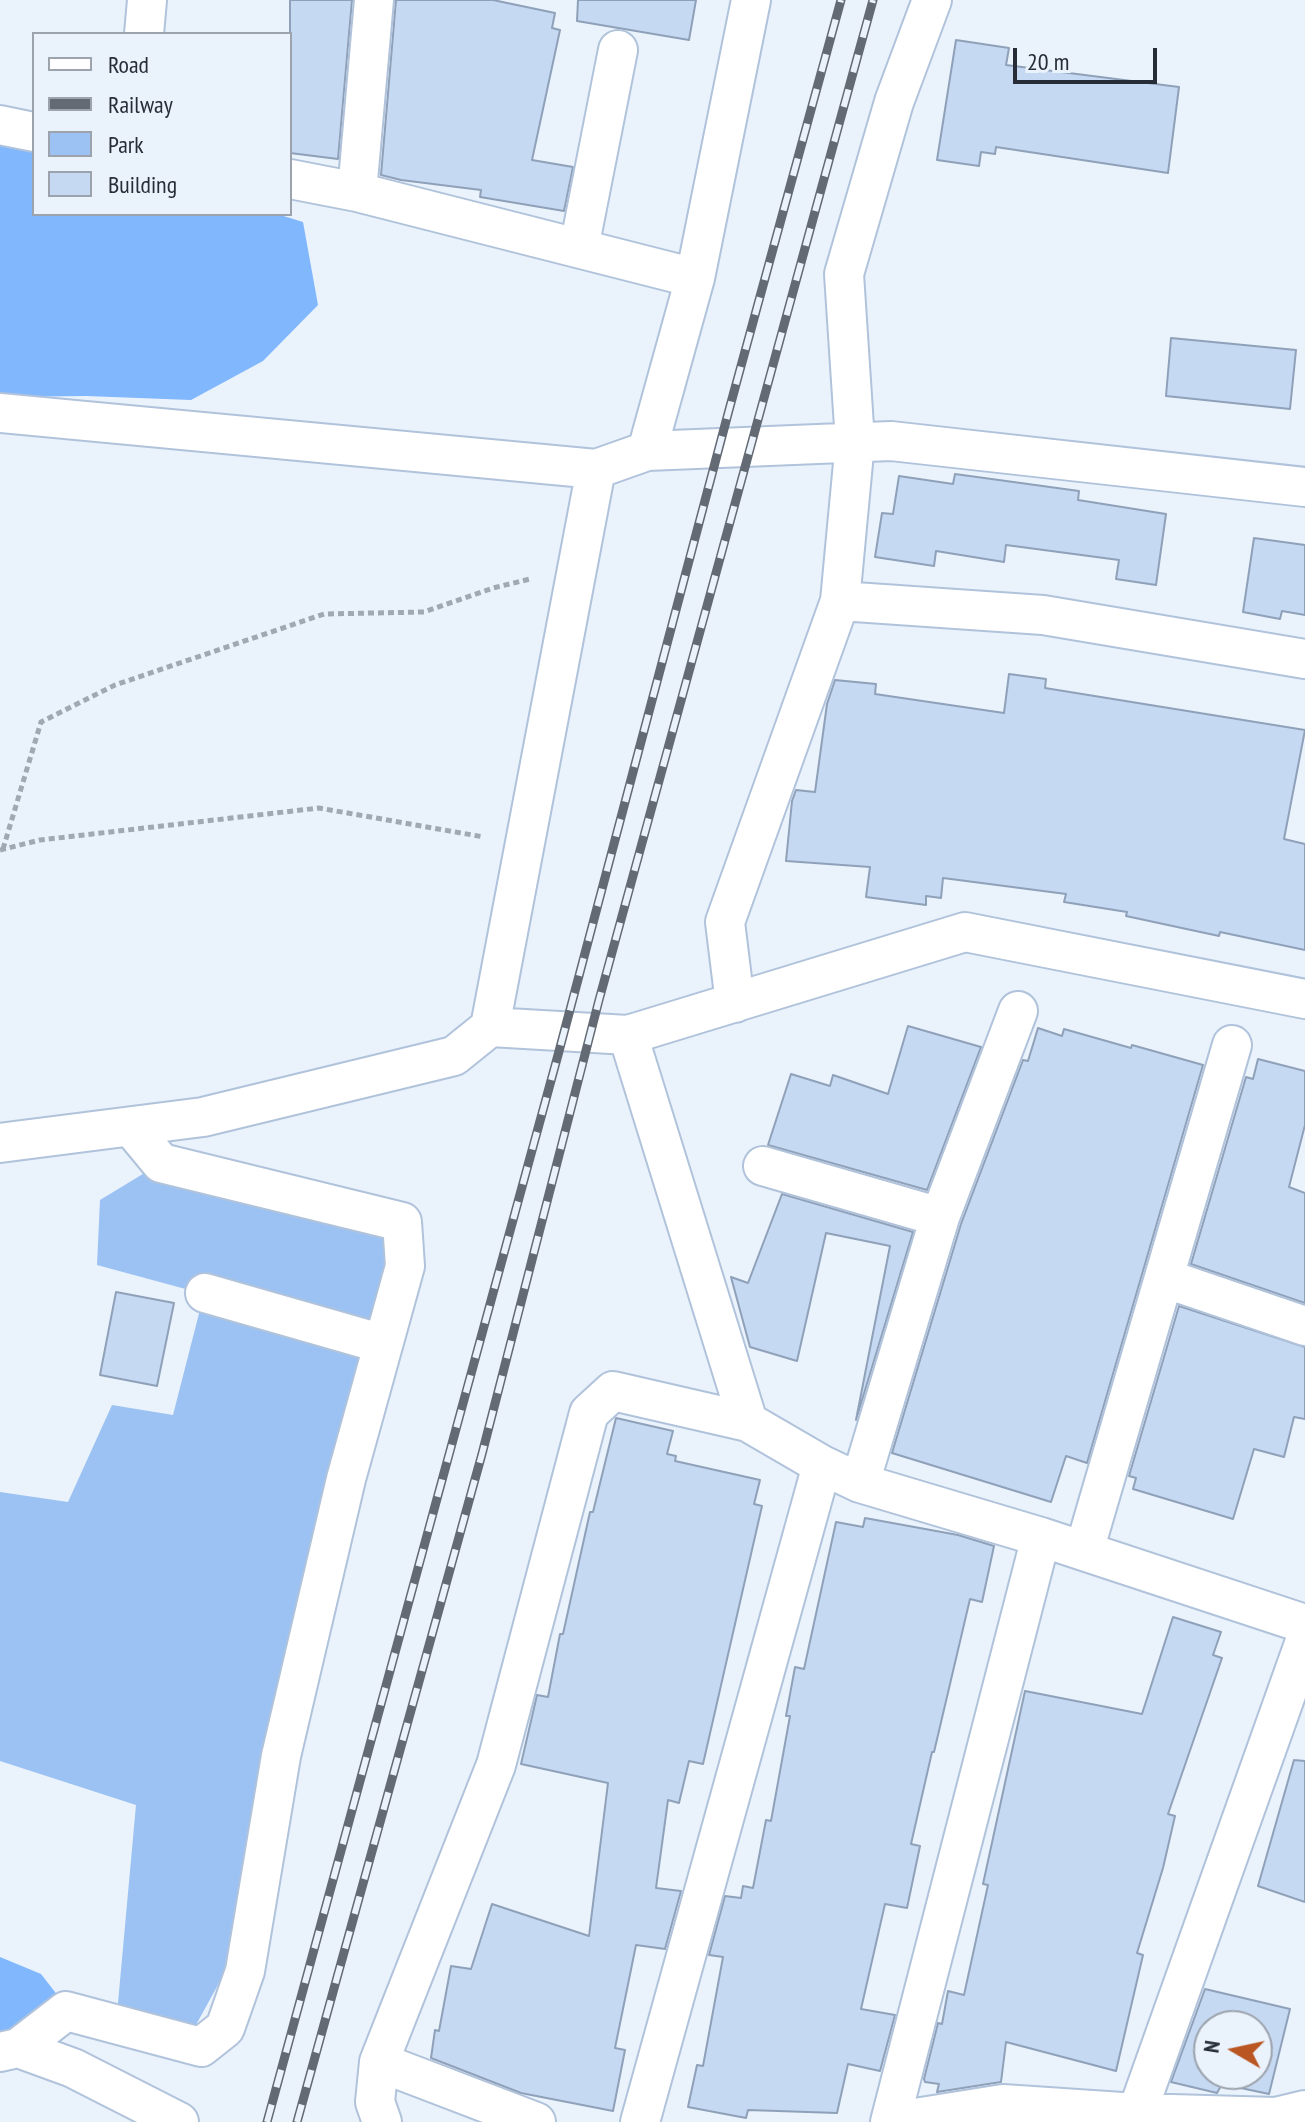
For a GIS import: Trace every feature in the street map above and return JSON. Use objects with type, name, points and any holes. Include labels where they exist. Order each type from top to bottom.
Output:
[{"type":"street","points":[[144,32],[147,0]]},
{"type":"street","points":[[357,192],[374,0]]},
{"type":"street","points":[[647,451],[695,278],[751,0]]},
{"type":"street","points":[[735,1003],[725,922],[840,601],[855,442],[844,274],[894,102],[932,0]]},
{"type":"street","points":[[579,248],[618,50]]},
{"type":"street","points":[[0,125],[32,132]]},
{"type":"street","points":[[292,179],[357,192],[695,278]]},
{"type":"street","points":[[0,413],[596,469],[647,451],[891,441],[1305,487]]},
{"type":"street","points":[[0,1143],[203,1117],[454,1056],[490,1027],[596,469]]},
{"type":"street","points":[[840,601],[1043,615],[1305,659]]},
{"type":"street","points":[[490,1027],[628,1035],[965,932],[1305,999]]},
{"type":"street","points":[[860,1483],[940,1217],[1018,1011]]},
{"type":"street","points":[[628,1035],[748,1422]]},
{"type":"street","points":[[1084,1551],[1232,1045]]},
{"type":"street","points":[[9,2050],[66,2011],[201,2047],[225,2028],[245,1971],[281,1756],[346,1479],[405,1266],[402,1222],[161,1163],[132,1128]]},
{"type":"street","points":[[763,1166],[940,1217]]},
{"type":"street","points":[[1164,1278],[1305,1326]]},
{"type":"street","points":[[205,1293],[383,1344]]},
{"type":"street","points":[[382,2122],[375,2102],[379,2062],[496,1765],[589,1413],[613,1391],[748,1422],[860,1483],[1041,1537],[1305,1624]]},
{"type":"street","points":[[640,2122],[822,1465]]},
{"type":"street","points":[[1041,1537],[889,2122],[999,2113],[1276,2117],[1305,2110]]},
{"type":"street","points":[[1137,2113],[1305,1641]]},
{"type":"street","points":[[9,2050],[73,2068],[179,2122]]},
{"type":"street","points":[[379,2062],[536,2122]]},
{"type":"path","points":[[2,850],[41,722],[115,685],[324,614],[424,612],[556,572],[576,574]]},
{"type":"path","points":[[2,850],[40,840],[319,808],[524,844]]},
{"type":"green space","points":[[161,1163],[403,1236],[230,1963],[186,2043],[116,2025],[136,1805],[0,1761],[0,1492],[68,1502],[112,1405],[173,1415],[204,1294],[97,1265],[100,1200]]},
{"type":"shaded area","points":[[0,142],[32,146],[32,216],[284,216],[303,222],[318,305],[263,361],[191,400],[0,397]]},
{"type":"shaded area","points":[[0,1957],[41,1974],[62,2001],[0,2051]]},
{"type":"building","points":[[290,0],[352,0],[338,159],[292,153]]},
{"type":"building","points":[[396,0],[493,0],[555,13],[552,28],[560,30],[532,160],[573,167],[564,211],[480,197],[481,190],[381,175]]},
{"type":"building","points":[[578,0],[696,0],[689,40],[577,21]]},
{"type":"building","points":[[956,40],[1009,48],[1006,65],[1179,87],[1168,173],[996,147],[995,154],[981,152],[979,166],[937,160]]},
{"type":"building","points":[[1171,338],[1296,350],[1290,409],[1166,396]]},
{"type":"building","points":[[955,474],[1079,491],[1078,500],[1166,514],[1156,585],[1116,579],[1119,560],[1006,545],[1004,562],[936,551],[934,566],[875,557],[882,513],[893,514],[899,476],[953,484]]},
{"type":"building","points":[[1254,538],[1305,545],[1305,615],[1282,611],[1280,619],[1243,612]]},
{"type":"building","points":[[1009,674],[1046,679],[1045,688],[1305,730],[1284,839],[1305,844],[1305,950],[1220,932],[1219,936],[1126,916],[1127,912],[1064,902],[1066,894],[943,878],[941,898],[926,896],[926,905],[866,897],[870,867],[786,861],[792,801],[796,790],[815,792],[827,704],[835,680],[876,684],[875,694],[1004,713]]},
{"type":"building","points":[[908,1026],[981,1047],[927,1190],[768,1145],[791,1074],[830,1086],[833,1075],[888,1094]]},
{"type":"building","points":[[1038,1028],[1062,1036],[1064,1029],[1203,1065],[1087,1463],[1066,1456],[1051,1502],[892,1453],[961,1224],[1023,1060],[1028,1061]]},
{"type":"building","points":[[1258,1059],[1305,1071],[1305,1125],[1289,1187],[1305,1193],[1305,1303],[1191,1264],[1246,1077],[1253,1079]]},
{"type":"building","points":[[782,1194],[913,1232],[856,1420],[890,1246],[826,1233],[797,1361],[750,1347],[731,1277],[748,1283]]},
{"type":"building","points":[[116,1292],[174,1303],[157,1386],[100,1375]]},
{"type":"building","points":[[1179,1306],[1305,1347],[1305,1419],[1294,1417],[1284,1457],[1254,1449],[1233,1519],[1133,1489],[1136,1478],[1129,1476]]},
{"type":"building","points":[[616,1418],[673,1431],[667,1454],[676,1456],[675,1461],[760,1480],[754,1504],[762,1506],[703,1764],[689,1761],[679,1803],[668,1800],[656,1888],[681,1891],[665,1949],[636,1945],[615,2048],[625,2050],[613,2111],[521,2093],[431,2058],[451,1966],[471,1969],[492,1904],[589,1936],[608,1783],[521,1764],[537,1695],[548,1697],[560,1634],[563,1634],[590,1512],[593,1512]]},
{"type":"building","points":[[865,1518],[958,1535],[994,1546],[982,1602],[970,1599],[932,1752],[911,1844],[920,1846],[907,1908],[885,1904],[861,2009],[895,2015],[880,2071],[848,2064],[837,2113],[748,2110],[746,2118],[688,2107],[697,2065],[703,2066],[723,1957],[709,1955],[725,1896],[741,1898],[743,1886],[753,1888],[766,1820],[771,1821],[790,1716],[786,1716],[795,1667],[804,1669],[836,1522],[863,1527]]},
{"type":"building","points":[[1173,1617],[1221,1632],[1213,1655],[1222,1658],[1168,1814],[1175,1816],[1137,1953],[1143,1955],[1116,2071],[1006,2042],[1001,2082],[937,2092],[939,2084],[925,2082],[924,2079],[938,2023],[942,2024],[948,1991],[964,1995],[988,1885],[983,1884],[1025,1691],[1142,1714]]},
{"type":"building","points":[[1294,1760],[1305,1761],[1305,1902],[1258,1886]]},
{"type":"building","points":[[1205,1989],[1290,2009],[1273,2078],[1273,2010],[1197,2010]]},
{"type":"building","points":[[1193,2022],[1193,2087],[1171,2082]]},
{"type":"railway","points":[[267,2122],[841,0]]},
{"type":"railway","points":[[297,2122],[482,1454],[599,1000],[873,0]]}]
